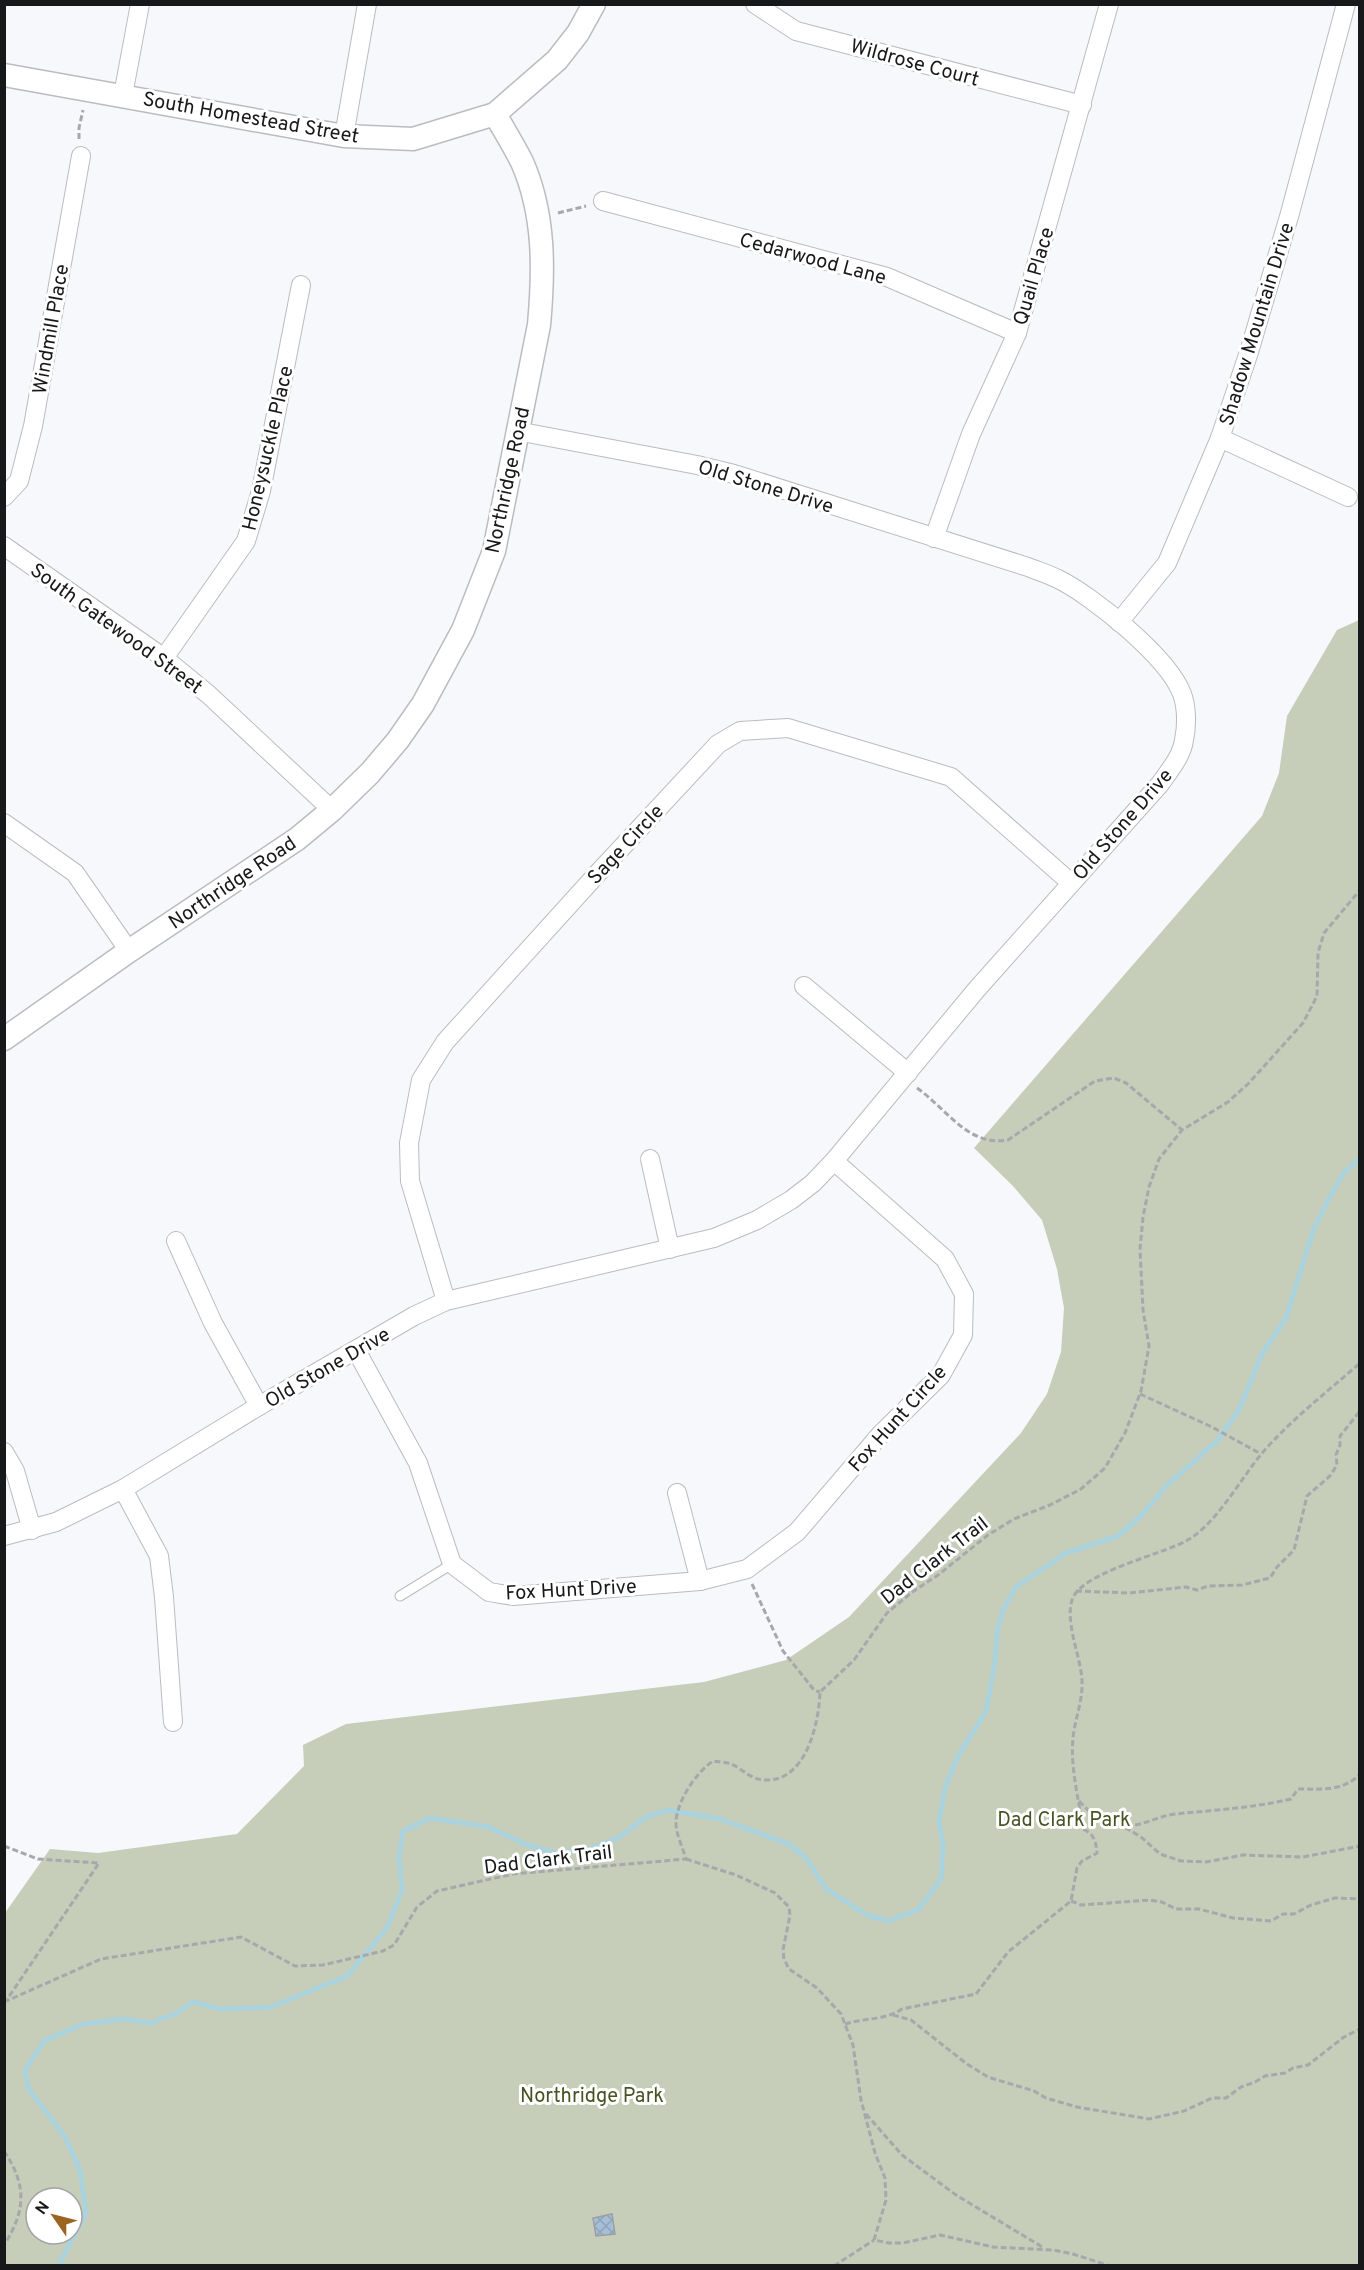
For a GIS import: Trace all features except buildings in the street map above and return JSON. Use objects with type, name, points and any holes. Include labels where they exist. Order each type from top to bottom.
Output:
[{"type":"street","points":[[123,95],[140,4]]},
{"type":"street","points":[[344,136],[367,4]]},
{"type":"street","points":[[495,114],[557,60],[578,33],[594,4]]},
{"type":"street","name":"Wildrose Court","points":[[755,4],[796,31],[1082,105]]},
{"type":"street","name":"Quail Place","points":[[934,538],[971,434],[1017,333],[1109,4]]},
{"type":"street","name":"Shadow Mountain Drive","points":[[1119,622],[1167,563],[1220,438],[1249,352],[1290,213],[1347,4]]},
{"type":"street","name":"South Homestead Street","points":[[4,75],[344,136],[413,139],[495,114]]},
{"type":"street","name":"Northridge Road","points":[[4,1039],[129,951],[297,839],[332,810],[370,773],[398,740],[423,704],[463,630],[494,551],[539,325],[542,288],[543,257],[538,216],[532,191],[522,162],[495,114]]},
{"type":"street","name":"Windmill Place","points":[[4,497],[19,481],[33,426],[81,156]]},
{"type":"street","name":"Cedarwood Lane","points":[[603,201],[887,277],[1017,333]]},
{"type":"street","name":"Honeysuckle Place","points":[[164,658],[246,541],[261,491],[301,285]]},
{"type":"street","name":"Old Stone Drive","points":[[4,1536],[56,1522],[123,1489],[259,1406],[414,1316],[446,1301],[714,1238],[758,1220],[791,1200],[813,1183],[834,1161],[977,989],[1160,784],[1175,763],[1184,742],[1186,722],[1183,696],[1174,677],[1158,658],[1119,622],[1081,592],[1058,579],[1028,567],[735,474],[517,431]]},
{"type":"street","points":[[1220,438],[1348,497]]},
{"type":"street","name":"South Gatewood Street","points":[[4,546],[164,658],[209,695],[332,810]]},
{"type":"street","name":"Sage Circle","points":[[446,1301],[410,1181],[409,1143],[421,1080],[445,1042],[718,744],[740,731],[788,728],[951,777],[1071,883]]},
{"type":"street","points":[[4,823],[75,873],[129,951]]},
{"type":"street","points":[[804,986],[905,1076]]},
{"type":"street","points":[[650,1159],[670,1249]]},
{"type":"street","name":"Fox Hunt Circle","points":[[700,1581],[747,1569],[797,1532],[880,1435],[940,1376],[963,1335],[964,1294],[945,1259],[834,1161]]},
{"type":"street","points":[[176,1241],[213,1323],[259,1406]]},
{"type":"street","points":[[356,1350],[418,1463],[452,1564]]},
{"type":"street","points":[[4,1452],[15,1471],[32,1530]]},
{"type":"street","points":[[123,1489],[159,1556],[173,1722]]},
{"type":"street","points":[[677,1493],[700,1581]]},
{"type":"street","name":"Fox Hunt Drive","points":[[452,1564],[489,1592],[513,1596],[700,1581]]},
{"type":"lane","points":[[400,1596],[452,1564]]},
{"type":"path","points":[[81,156],[79,128],[87,89]]},
{"type":"path","points":[[538,216],[603,201]]},
{"type":"path","name":"Dad Clark Trail","points":[[820,1692],[854,1660],[887,1613],[911,1593],[938,1575],[988,1535],[1014,1519],[1050,1505],[1081,1489],[1105,1468],[1125,1433],[1140,1394],[1149,1346],[1143,1310],[1140,1249],[1149,1187],[1160,1159],[1182,1130],[1228,1102],[1248,1084],[1303,1023],[1317,996],[1318,953],[1324,933],[1359,890]]},
{"type":"path","points":[[905,1076],[974,1137],[995,1142],[1008,1140],[1095,1081],[1114,1078],[1126,1083],[1182,1130]]},
{"type":"path","points":[[892,2016],[902,2009],[976,1994],[1008,1952],[1071,1901],[1077,1868],[1082,1861],[1096,1853],[1096,1843],[1091,1833],[1083,1828],[1073,1760],[1073,1739],[1082,1701],[1082,1678],[1074,1644],[1072,1601],[1077,1591],[1087,1581],[1158,1554],[1187,1540],[1207,1526],[1261,1454],[1285,1429],[1359,1363]]},
{"type":"path","points":[[1140,1394],[1212,1427],[1261,1454]]},
{"type":"path","points":[[1077,1591],[1129,1593],[1186,1587],[1197,1590],[1208,1586],[1242,1585],[1270,1578],[1277,1567],[1294,1550],[1307,1496],[1330,1476],[1336,1465],[1340,1436],[1359,1411]]},
{"type":"path","points":[[747,1569],[753,1589],[783,1651],[814,1690],[820,1692],[819,1714],[814,1734],[803,1758],[786,1775],[765,1780],[749,1776],[733,1765],[713,1761],[699,1771],[683,1800],[675,1822],[686,1859],[736,1875],[775,1893],[789,1907],[790,1915],[783,1950],[784,1959],[789,1969],[817,1988],[841,2014],[853,2044],[865,2113],[875,2152],[885,2178],[886,2200],[874,2240]]},
{"type":"path","points":[[1124,1826],[1137,1826],[1172,1815],[1279,1802],[1291,1799],[1298,1789],[1320,1790],[1344,1786],[1359,1774]]},
{"type":"path","points":[[1078,1801],[1089,1810],[1124,1826],[1160,1854],[1182,1862],[1194,1863],[1243,1855],[1303,1857],[1359,1846]]},
{"type":"path","points":[[4,1846],[38,1859],[99,1863],[5,2002]]},
{"type":"path","name":"Dad Clark Trail","points":[[5,2002],[101,1959],[241,1937],[295,1966],[323,1965],[383,1950],[394,1945],[417,1907],[437,1892],[513,1874],[686,1859]]},
{"type":"path","points":[[1071,1901],[1081,1905],[1150,1900],[1162,1902],[1176,1909],[1199,1909],[1233,1918],[1271,1921],[1283,1914],[1294,1914],[1311,1905],[1335,1898],[1359,1899]]},
{"type":"path","points":[[845,2025],[861,2019],[892,2016],[911,2019],[967,2064],[988,2077],[1077,2107],[1149,2119],[1184,2111],[1212,2098],[1227,2098],[1241,2087],[1264,2076],[1285,2073],[1293,2068],[1308,2065],[1344,2037],[1359,2029]]},
{"type":"path","points":[[865,2113],[902,2156],[956,2195],[1046,2250]]},
{"type":"path","points":[[4,2151],[16,2170],[22,2199],[19,2216],[4,2245]]},
{"type":"path","points":[[834,2265],[874,2240],[903,2243],[940,2235],[993,2247],[1073,2254],[1110,2265]]},
{"type":"green space","name":"Dad Clark Park","points":[[1359,620],[1359,2265],[5,2266],[5,1913],[50,1849],[98,1853],[237,1834],[304,1766],[303,1745],[346,1724],[704,1682],[786,1660],[849,1617],[1021,1433],[1047,1394],[1061,1352],[1064,1308],[1057,1269],[1042,1220],[1013,1186],[974,1148],[1262,816],[1279,773],[1287,716],[1337,630]]},
{"type":"waterway","points":[[58,2266],[86,2213],[80,2170],[65,2137],[28,2088],[25,2070],[44,2041],[83,2024],[125,2019],[150,2023],[175,2014],[193,2002],[221,2009],[271,2007],[347,1976],[387,1928],[402,1890],[399,1857],[403,1831],[430,1818],[489,1827],[525,1844],[554,1853],[589,1849],[618,1838],[646,1817],[668,1810],[720,1819],[789,1844],[807,1859],[826,1889],[867,1915],[888,1921],[918,1910],[941,1879],[943,1843],[939,1821],[945,1788],[957,1758],[986,1711],[995,1662],[997,1633],[1003,1610],[1016,1587],[1066,1553],[1118,1536],[1142,1515],[1166,1486],[1217,1441],[1239,1410],[1262,1354],[1286,1318],[1313,1231],[1329,1198],[1343,1174],[1360,1158]]},
{"type":"park label","name":"Northridge Park","points":[[592,2095]]}]
